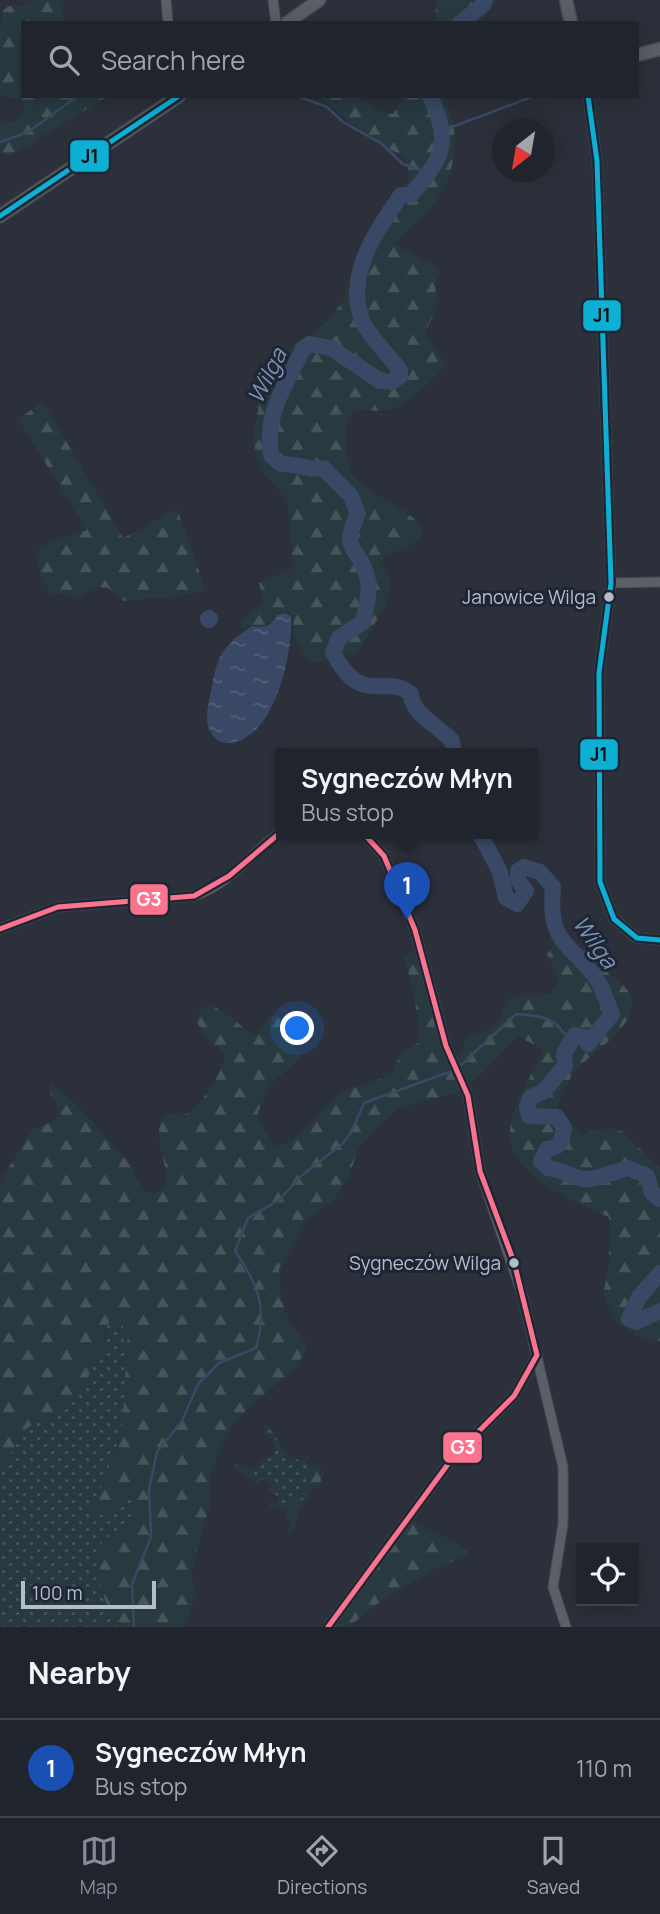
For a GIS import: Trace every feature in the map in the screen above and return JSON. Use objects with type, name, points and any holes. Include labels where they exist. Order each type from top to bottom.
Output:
[{"type":"street","points":[[166,0],[169,21]]},
{"type":"street","points":[[273,0],[276,21]]},
{"type":"street","points":[[290,21],[319,0]]},
{"type":"street","points":[[566,0],[571,21]]},
{"type":"street","points":[[639,54],[660,49]]},
{"type":"street","points":[[0,216],[175,98]]},
{"type":"street","points":[[588,98],[597,161],[611,583],[599,673],[600,883],[614,919],[637,938],[660,940]]},
{"type":"street","points":[[611,583],[660,582]]},
{"type":"street","points":[[0,929],[58,907],[194,896],[208,892],[232,876],[276,836]]},
{"type":"street","points":[[369,839],[384,856],[415,930],[446,1046],[468,1096],[480,1171],[514,1262],[563,1467],[563,1524],[553,1587],[566,1627]]},
{"type":"street","points":[[328,1627],[454,1456],[514,1396],[537,1355]]},
{"type":"green space","points":[[60,0],[64,21],[21,21],[21,98],[105,98],[10,156],[0,153],[0,124],[16,121],[24,109],[23,102],[0,94],[0,27],[3,10],[9,6],[23,6],[28,1]]},
{"type":"green space","points":[[436,0],[497,0],[481,21],[436,21]]},
{"type":"green space","points":[[321,98],[358,98],[383,112],[393,114],[402,98],[443,98],[448,108],[454,135],[453,162],[449,176],[437,200],[395,244],[442,271],[435,285],[436,308],[425,335],[446,364],[403,404],[384,411],[360,410],[349,418],[346,444],[348,463],[353,475],[369,490],[412,517],[423,530],[412,544],[384,555],[382,562],[391,581],[386,605],[357,653],[310,663],[293,635],[294,616],[287,611],[277,614],[264,627],[251,625],[243,630],[241,620],[264,603],[259,583],[293,568],[288,506],[282,494],[260,469],[253,440],[259,404],[291,347],[318,331],[343,302],[371,232],[396,202],[410,177],[405,159],[350,123]]},
{"type":"green space","points":[[43,402],[123,538],[177,509],[206,590],[186,595],[124,601],[108,588],[99,587],[81,597],[50,593],[40,574],[36,554],[41,546],[87,530],[18,419]]},
{"type":"green space","points":[[561,942],[574,944],[586,951],[631,997],[632,1008],[628,1018],[612,1038],[574,1072],[557,1107],[581,1134],[609,1128],[622,1131],[660,1168],[660,1341],[642,1339],[616,1322],[603,1295],[609,1264],[609,1217],[546,1185],[519,1160],[512,1145],[510,1129],[515,1108],[544,1050],[518,1036],[480,1076],[456,1093],[400,1108],[378,1126],[358,1149],[349,1176],[333,1201],[308,1218],[279,1269],[281,1298],[290,1324],[308,1345],[296,1368],[251,1405],[232,1426],[219,1452],[209,1477],[210,1505],[191,1573],[196,1594],[185,1627],[117,1627],[101,1586],[102,1541],[131,1525],[137,1513],[128,1495],[115,1512],[91,1514],[120,1441],[128,1333],[121,1324],[111,1321],[104,1327],[105,1346],[78,1393],[65,1409],[27,1428],[0,1469],[0,1181],[33,1129],[52,1122],[58,1114],[57,1103],[50,1094],[51,1083],[78,1106],[132,1166],[145,1191],[155,1193],[164,1189],[166,1180],[159,1138],[162,1117],[171,1113],[180,1117],[195,1107],[215,1080],[224,1061],[225,1053],[208,1040],[196,1021],[200,1011],[208,1005],[257,1035],[269,1017],[278,1015],[301,1057],[271,1084],[258,1112],[259,1122],[275,1146],[283,1145],[298,1135],[338,1095],[392,1074],[400,1054],[418,1043],[417,1013],[404,957],[412,952],[419,960],[443,1048],[455,1058],[463,1050],[464,1040],[491,1029],[498,1023],[507,1001],[524,995],[552,993],[557,978],[547,955],[552,947]]},
{"type":"green space","points":[[111,1321],[121,1324],[128,1333],[128,1375],[122,1431],[92,1513],[102,1515],[128,1495],[137,1514],[131,1525],[102,1541],[101,1585],[117,1627],[0,1627],[0,1469],[27,1428],[65,1409],[78,1393],[106,1336],[104,1327]]},
{"type":"green space","points":[[268,1425],[290,1456],[303,1461],[306,1455],[311,1457],[306,1461],[310,1467],[305,1493],[287,1510],[276,1507],[267,1509],[271,1502],[275,1504],[279,1497],[269,1491],[272,1486],[262,1479],[258,1484],[236,1468],[234,1462],[256,1472],[263,1458],[273,1456],[273,1439],[263,1434]]},
{"type":"green space","points":[[316,1464],[324,1472],[318,1488],[313,1489],[298,1515],[293,1531],[286,1537],[291,1522],[286,1517],[288,1507],[304,1496],[310,1467]]},
{"type":"green space","points":[[411,1522],[454,1541],[466,1551],[467,1556],[440,1566],[384,1599],[348,1627],[332,1627]]},
{"type":"water","points":[[209,610],[215,613],[218,619],[215,625],[209,628],[203,625],[200,619],[203,613]]},
{"type":"water","points":[[285,613],[291,616],[290,642],[280,687],[268,713],[249,735],[235,742],[220,742],[209,729],[207,719],[214,675],[220,658],[235,639],[252,626],[267,626],[277,615]]},
{"type":"waterway","name":"Wilga","points":[[463,21],[483,5],[485,0]]},
{"type":"waterway","points":[[0,142],[28,132],[75,98]]},
{"type":"waterway","points":[[302,98],[327,107],[343,122],[382,144],[403,164],[429,173]]},
{"type":"waterway","name":"Wilga","points":[[431,98],[441,127],[441,149],[422,182],[411,195],[401,195],[381,224],[364,258],[357,293],[359,311],[366,328],[400,370],[400,376],[391,382],[380,381],[331,348],[309,344],[303,349],[278,400],[270,440],[271,455],[281,464],[323,468],[351,496],[358,514],[350,542],[367,576],[367,605],[363,622],[339,638],[333,652],[343,669],[353,680],[363,685],[392,686],[411,694],[416,708],[452,741],[453,748]]},
{"type":"waterway","points":[[444,130],[529,98]]},
{"type":"waterway","name":"Wilga","points":[[483,839],[500,872],[506,898],[517,904],[526,891],[518,880],[518,871],[524,867],[540,872],[553,887],[552,906],[557,931],[596,978],[612,1014],[588,1044],[584,1037],[575,1035],[564,1053],[565,1066],[543,1092],[531,1097],[527,1107],[529,1116],[557,1117],[564,1128],[560,1143],[547,1149],[541,1161],[548,1168],[582,1179],[628,1168],[647,1176],[652,1193],[660,1199]]},
{"type":"waterway","points":[[460,1066],[516,1014],[548,1019],[554,1022],[570,1041]]},
{"type":"waterway","points":[[134,1627],[132,1584],[151,1537],[149,1489],[157,1452],[182,1421],[198,1384],[219,1363],[256,1348],[261,1320],[259,1297],[250,1275],[235,1251],[248,1218],[279,1200],[300,1177],[342,1144],[351,1133],[364,1103],[449,1072]]},
{"type":"waterway","name":"Wilga","points":[[660,1273],[639,1297],[629,1319],[636,1322],[660,1311]]},
{"type":"transit line","name":"J1","points":[[0,216],[176,98]]},
{"type":"transit line","name":"J1","points":[[588,98],[597,161],[611,583],[599,673],[600,882],[614,919],[637,938],[660,940]]},
{"type":"transit line","name":"G3","points":[[0,929],[58,907],[194,896],[229,876],[276,836]]},
{"type":"transit line","name":"G3","points":[[328,1627],[454,1456],[514,1396],[537,1355],[514,1262],[480,1171],[468,1096],[446,1046],[415,930],[384,856],[369,839]]},
{"type":"place","name":"Janowice Wilga","points":[[609,597]]},
{"type":"place","name":"Sygneczów Młyn","points":[[407,920]]},
{"type":"place","name":"Sygneczów Wilga","points":[[514,1263]]}]
